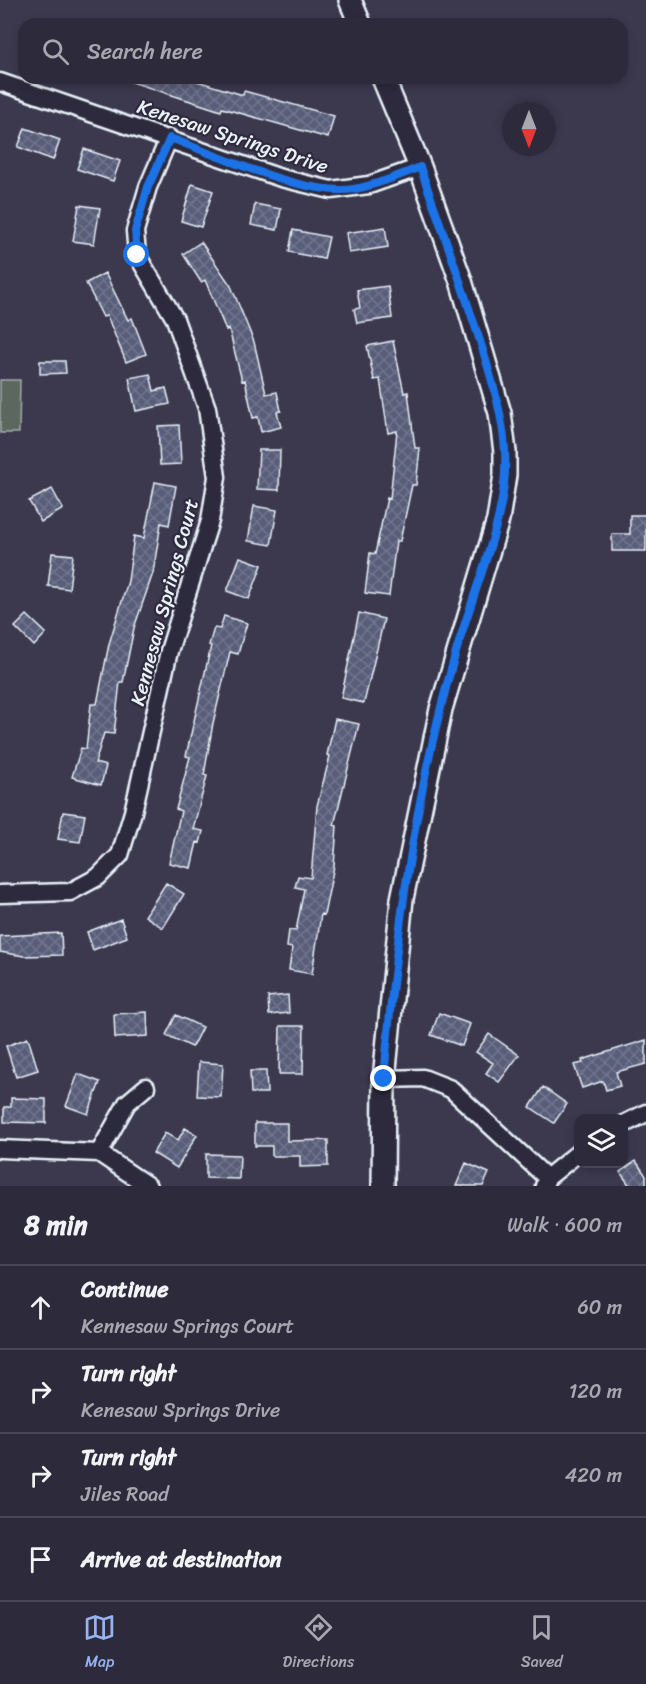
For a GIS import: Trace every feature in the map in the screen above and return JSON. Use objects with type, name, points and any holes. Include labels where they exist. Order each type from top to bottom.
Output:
[{"type":"street","points":[[350,0],[358,18]]},
{"type":"street","name":"Kenesaw Springs Drive","points":[[0,82],[170,138],[281,178],[331,190],[369,185],[420,167]]},
{"type":"street","points":[[383,1186],[384,1079],[399,923],[418,810],[455,655],[498,520],[505,475],[503,430],[488,368],[461,281],[420,167],[385,84]]},
{"type":"street","name":"Kennesaw Springs Court","points":[[0,894],[70,892],[98,877],[120,855],[133,812],[170,651],[210,521],[217,477],[207,408],[175,319],[137,255],[135,231],[148,187],[170,138]]},
{"type":"street","points":[[384,1079],[423,1078],[451,1089],[545,1182],[574,1157]]},
{"type":"street","points":[[99,1154],[127,1103],[146,1087]]},
{"type":"street","points":[[628,1122],[646,1113]]},
{"type":"street","points":[[0,1149],[99,1154],[148,1186]]},
{"type":"green space","points":[[0,380],[20,380],[19,433],[0,433]]},
{"type":"building","points":[[138,84],[207,84],[243,95],[244,91],[334,116],[328,138],[222,108],[221,111]]},
{"type":"building","points":[[25,128],[60,140],[53,160],[18,147]]},
{"type":"building","points":[[84,149],[120,161],[113,181],[77,169]]},
{"type":"building","points":[[192,184],[213,191],[201,227],[181,221]]},
{"type":"building","points":[[255,204],[281,209],[277,230],[251,225]]},
{"type":"building","points":[[79,205],[100,208],[94,244],[73,241]]},
{"type":"building","points":[[385,227],[388,247],[349,253],[346,233]]},
{"type":"building","points":[[293,230],[329,237],[324,259],[289,252]]},
{"type":"building","points":[[201,242],[231,286],[254,342],[266,394],[277,392],[281,411],[277,412],[281,427],[261,432],[258,417],[253,418],[245,380],[242,381],[229,329],[226,330],[205,280],[201,282],[183,254]]},
{"type":"building","points":[[105,273],[128,320],[132,318],[146,354],[126,362],[107,316],[103,317],[86,283]]},
{"type":"building","points":[[388,286],[392,318],[357,323],[354,309],[360,308],[357,290]]},
{"type":"building","points":[[393,341],[404,393],[408,392],[415,448],[420,448],[416,485],[412,485],[400,541],[396,541],[389,596],[365,593],[370,553],[375,554],[387,498],[390,499],[397,431],[388,433],[380,379],[374,380],[367,346]]},
{"type":"building","points":[[40,361],[65,361],[66,373],[40,374]]},
{"type":"building","points":[[150,374],[154,391],[166,388],[170,404],[136,411],[129,378]]},
{"type":"building","points":[[179,425],[181,464],[160,465],[158,426]]},
{"type":"building","points":[[259,450],[280,450],[279,490],[257,489]]},
{"type":"building","points":[[155,482],[176,486],[169,525],[161,523],[153,573],[134,628],[123,682],[120,682],[114,734],[104,733],[95,763],[106,766],[101,785],[72,777],[81,748],[86,749],[91,704],[97,704],[109,644],[128,581],[134,536],[144,538]]},
{"type":"building","points":[[52,489],[63,509],[41,522],[29,501]]},
{"type":"building","points":[[254,506],[277,510],[271,545],[248,541]]},
{"type":"building","points":[[630,515],[646,515],[646,551],[612,551],[612,534],[630,534]]},
{"type":"building","points":[[52,553],[73,555],[69,589],[48,586]]},
{"type":"building","points":[[240,557],[262,565],[249,599],[227,591]]},
{"type":"building","points":[[359,613],[384,619],[364,703],[341,698]]},
{"type":"building","points":[[27,615],[46,633],[34,646],[15,627]]},
{"type":"building","points":[[224,616],[247,623],[238,654],[230,652],[213,723],[204,775],[207,776],[193,829],[203,831],[200,843],[197,842],[191,868],[169,863],[181,811],[176,809],[190,757],[186,756],[211,646],[209,645],[214,628],[220,629]]},
{"type":"building","points":[[335,719],[359,724],[334,825],[337,826],[334,866],[324,915],[321,914],[312,974],[289,970],[292,948],[287,947],[289,930],[296,931],[304,889],[295,887],[298,876],[311,878],[317,806],[330,756],[327,755]]},
{"type":"building","points":[[63,812],[85,815],[80,842],[58,839]]},
{"type":"building","points":[[166,883],[184,894],[163,928],[145,916]]},
{"type":"building","points":[[121,919],[127,937],[93,950],[87,932]]},
{"type":"building","points":[[61,933],[62,955],[24,956],[0,952],[0,936]]},
{"type":"building","points":[[288,995],[289,1013],[269,1015],[268,997]]},
{"type":"building","points":[[147,1012],[148,1036],[115,1038],[114,1014]]},
{"type":"building","points":[[439,1013],[470,1024],[462,1046],[431,1035]]},
{"type":"building","points":[[176,1015],[202,1027],[192,1047],[166,1035]]},
{"type":"building","points":[[280,1026],[304,1026],[303,1074],[279,1074]]},
{"type":"building","points":[[489,1034],[519,1055],[499,1082],[486,1073],[493,1063],[476,1052]]},
{"type":"building","points":[[28,1038],[38,1070],[16,1077],[6,1046]]},
{"type":"building","points":[[646,1040],[646,1064],[616,1072],[620,1086],[606,1090],[603,1081],[582,1088],[574,1065],[583,1063],[582,1060]]},
{"type":"building","points":[[199,1062],[223,1064],[221,1097],[197,1096]]},
{"type":"building","points":[[250,1071],[266,1071],[267,1093],[251,1093]]},
{"type":"building","points":[[78,1074],[100,1082],[88,1114],[66,1106]]},
{"type":"building","points":[[543,1087],[567,1104],[554,1123],[530,1107]]},
{"type":"building","points":[[11,1098],[46,1099],[46,1123],[4,1122],[4,1107],[11,1107]]},
{"type":"building","points":[[255,1123],[287,1123],[287,1141],[328,1140],[328,1166],[300,1167],[300,1156],[272,1156],[272,1146],[255,1146]]},
{"type":"building","points":[[185,1128],[197,1135],[177,1168],[153,1153],[165,1133],[178,1140]]},
{"type":"building","points":[[206,1154],[240,1155],[239,1179],[206,1178]]},
{"type":"building","points":[[636,1161],[646,1176],[646,1186],[630,1186],[620,1172]]},
{"type":"building","points":[[466,1163],[489,1173],[483,1186],[456,1186]]},
{"type":"route","points":[[137,255],[135,231],[148,187],[170,138],[281,178],[331,190],[354,189],[420,167],[461,281],[488,368],[503,430],[505,475],[502,496],[492,542],[455,655],[414,831],[393,967],[384,1079]]}]
